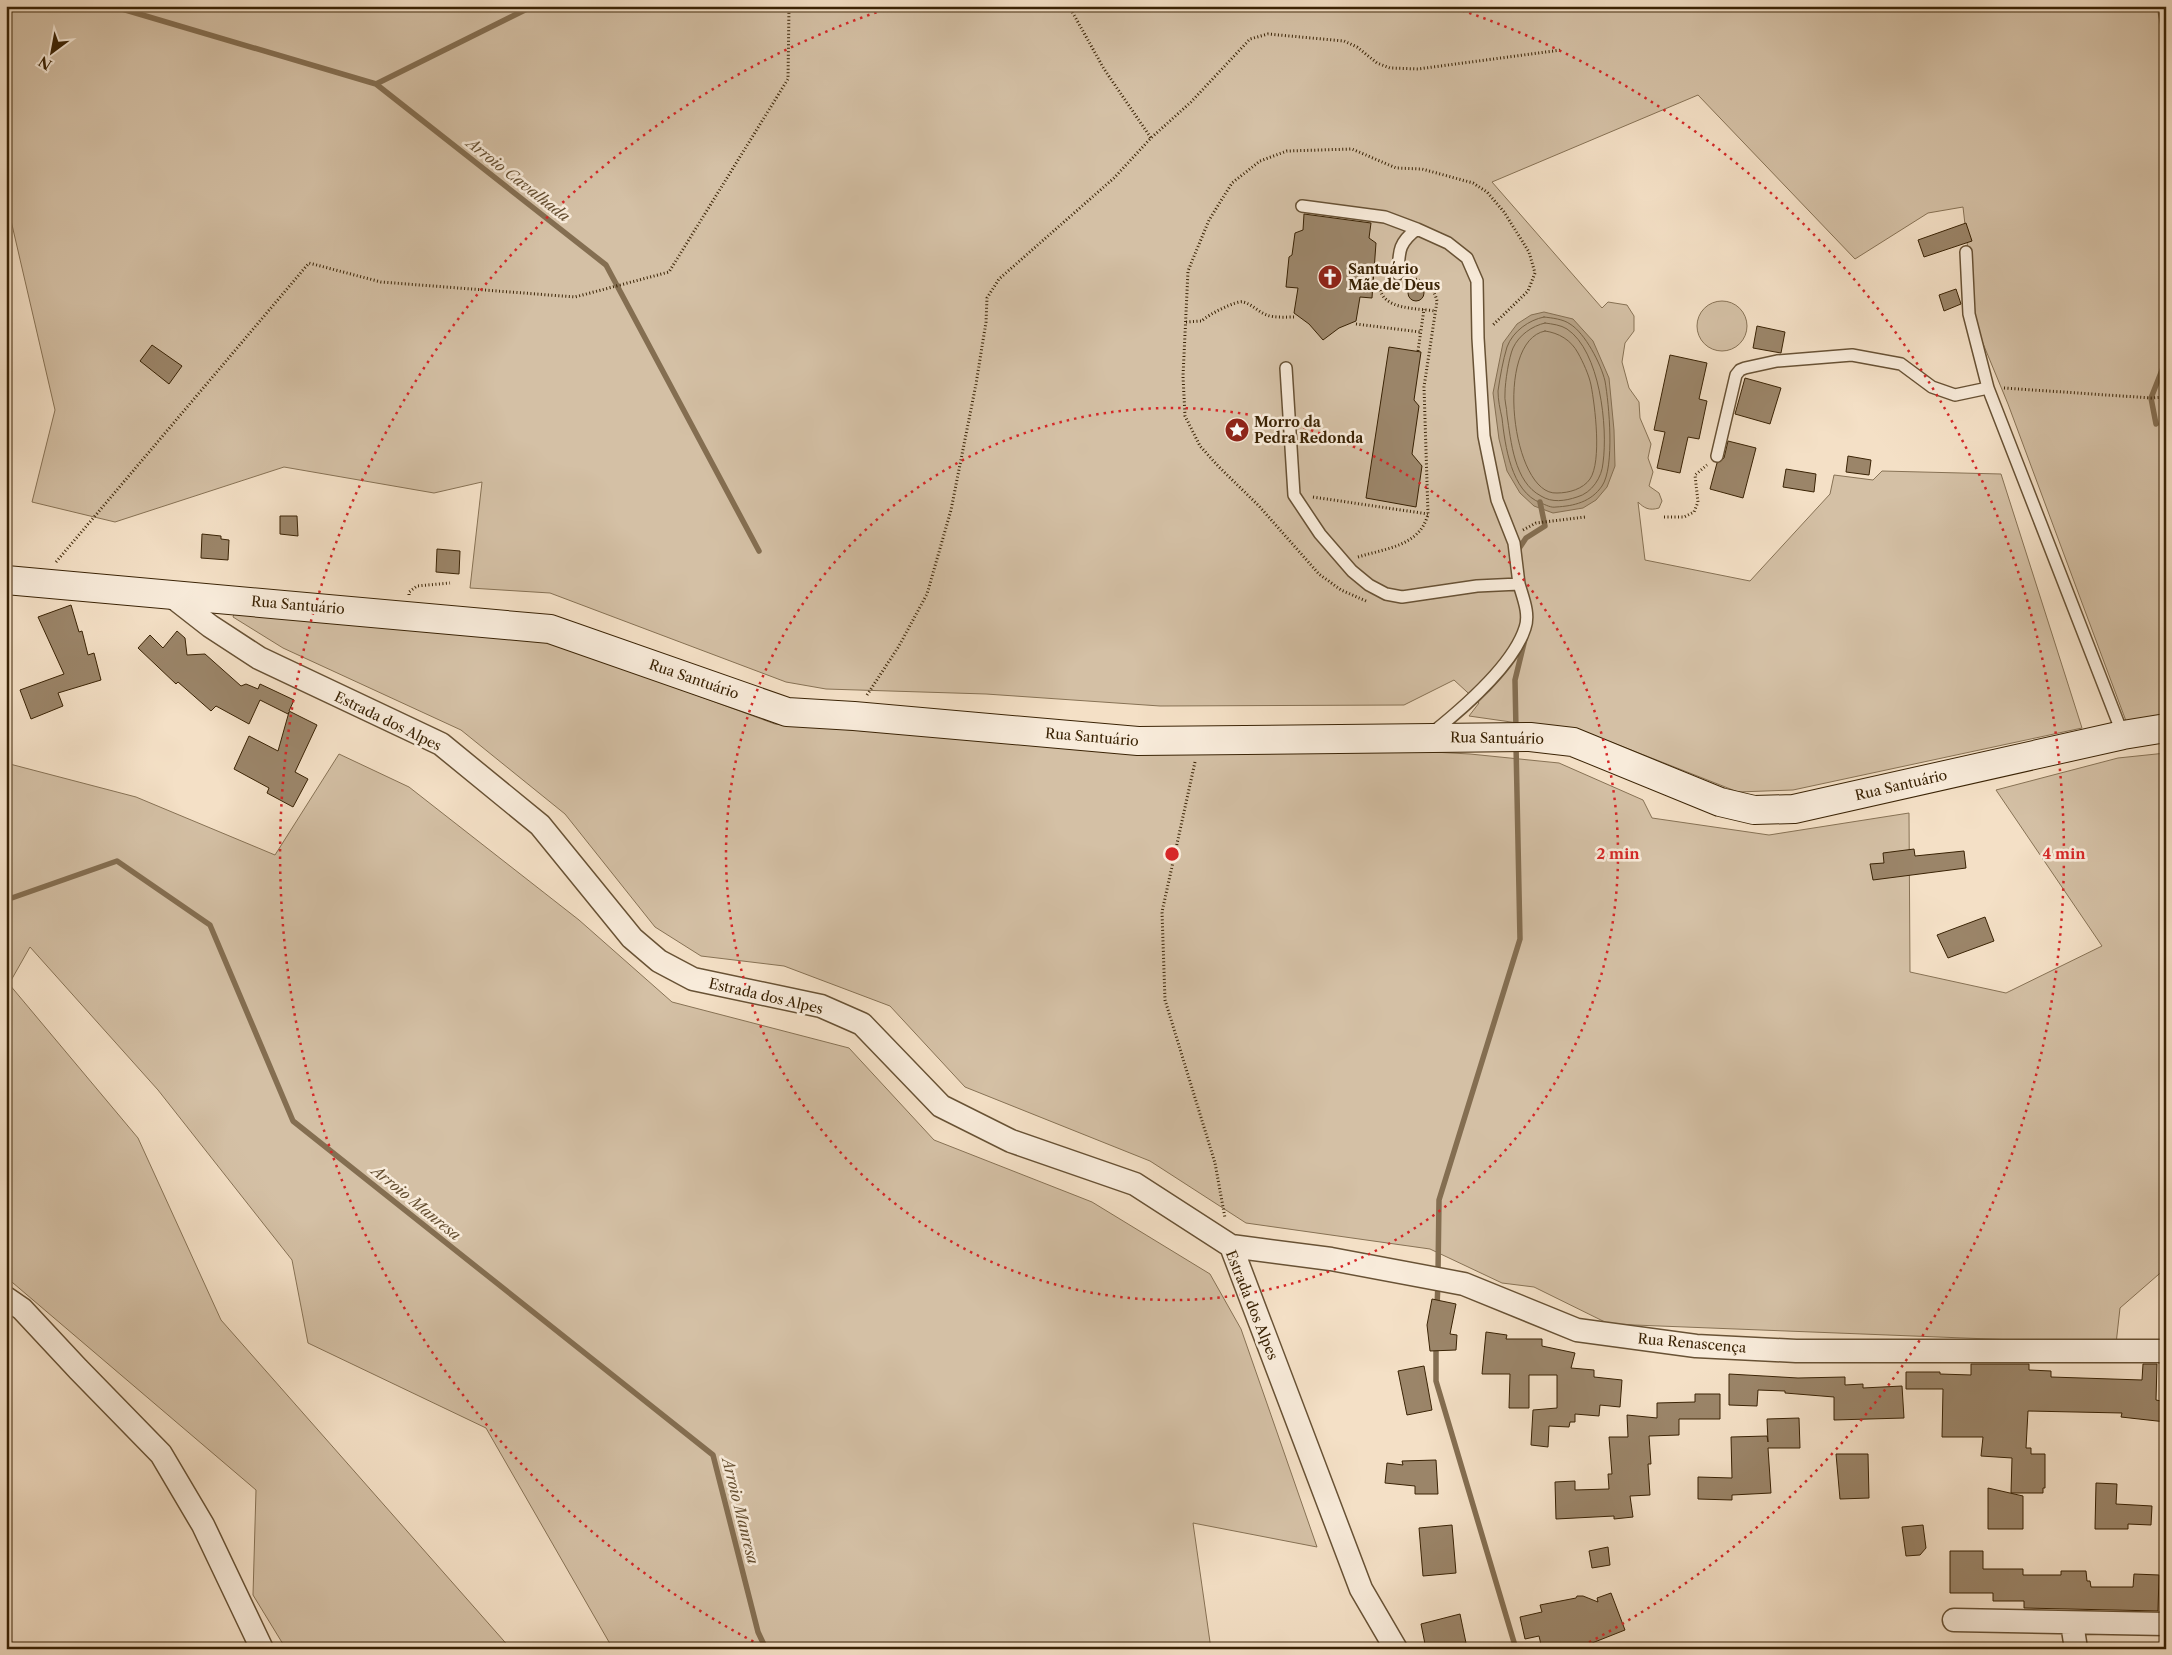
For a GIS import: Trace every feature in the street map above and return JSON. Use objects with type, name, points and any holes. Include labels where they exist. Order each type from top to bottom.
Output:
[{"type":"street","name":"Rua Santuário","points":[[16,577],[169,594],[550,629],[787,712],[854,716],[1138,742],[1530,737],[1574,742],[1720,802],[1754,810],[1794,809],[2123,735],[2166,728]]},
{"type":"street","name":"Estrada dos Alpes","points":[[169,594],[210,626],[259,658],[441,744],[540,824],[632,938],[659,961],[693,979],[821,1006],[862,1024],[941,1106],[1011,1141],[1135,1184],[1231,1246],[1361,1589],[1396,1649]]},
{"type":"street","name":"Rua Renascença","points":[[1231,1246],[1331,1259],[1464,1284],[1577,1330],[1696,1346],[1796,1351],[2166,1351]]},
{"type":"street","points":[[6,1298],[22,1309],[161,1454],[203,1525],[262,1649]]},
{"type":"street","points":[[1954,1620],[2166,1624]]},
{"type":"street","points":[[2072,1623],[2076,1649]]},
{"type":"lane","points":[[1302,206],[1385,217],[1417,229],[1448,243],[1467,258],[1477,280],[1478,338],[1484,436],[1497,500],[1514,543],[1519,584],[1527,613],[1525,628],[1509,657],[1468,704],[1426,738]]},
{"type":"lane","points":[[1398,274],[1400,246],[1417,229]]},
{"type":"lane","points":[[1966,252],[1969,314],[1988,388],[2123,735]]},
{"type":"lane","points":[[1717,456],[1736,375],[1745,368],[1777,361],[1852,355],[1901,364],[1932,387],[1955,395],[1988,388]]},
{"type":"lane","points":[[1286,368],[1294,495],[1320,534],[1352,572],[1386,594],[1402,597],[1477,586],[1519,584]]},
{"type":"path","points":[[16,577],[309,263],[381,282],[575,297],[669,272],[788,80],[789,6]]},
{"type":"path","points":[[1069,6],[1104,69],[1151,138]]},
{"type":"path","points":[[854,716],[899,646],[927,594],[952,510],[976,384],[986,322],[987,298],[999,279],[1114,178],[1151,138],[1191,102],[1250,39],[1268,34],[1344,41],[1358,47],[1377,63],[1390,68],[1418,69],[1561,50]]},
{"type":"path","points":[[1344,562],[1413,540],[1426,525],[1428,514],[1424,387],[1435,311],[1436,301],[1434,291],[1428,283],[1398,274],[1380,288],[1381,296],[1385,301],[1392,304],[1435,311]]},
{"type":"path","points":[[1294,317],[1267,316],[1244,302],[1237,301],[1228,307],[1208,314],[1202,320],[1186,322],[1183,376],[1185,416],[1200,446],[1219,468],[1259,506],[1320,574],[1360,600],[1374,603],[1386,594]]},
{"type":"path","points":[[1418,351],[1424,309]]},
{"type":"path","points":[[1356,324],[1420,332]]},
{"type":"path","points":[[1988,388],[2151,398],[2166,397]]},
{"type":"path","points":[[1664,517],[1684,517],[1694,512],[1698,502],[1696,475],[1717,456]]},
{"type":"path","points":[[1294,495],[1362,503],[1428,514]]},
{"type":"path","points":[[1514,543],[1525,528],[1536,523],[1585,517]]},
{"type":"path","points":[[409,615],[409,592],[417,586],[450,582]]},
{"type":"path","points":[[1198,742],[1162,912],[1165,1000],[1215,1163],[1231,1246]]},
{"type":"shaded area","points":[[6,6],[2166,6],[2166,714],[2126,721],[2008,404],[1977,329],[1963,207],[1928,213],[1855,259],[1698,95],[1492,182],[1602,308],[1608,302],[1627,305],[1634,316],[1634,331],[1625,343],[1622,362],[1629,388],[1639,402],[1640,418],[1651,444],[1648,458],[1653,472],[1649,486],[1659,493],[1662,501],[1659,508],[1652,509],[1638,502],[1645,560],[1750,581],[1830,494],[1834,475],[1873,480],[1882,471],[2001,474],[2082,728],[1793,790],[1738,792],[1588,733],[1469,716],[1479,703],[1454,680],[1404,705],[1160,706],[986,694],[826,689],[786,682],[550,593],[470,588],[482,482],[434,493],[284,467],[115,522],[32,502],[55,410],[6,199]]},
{"type":"shaded area","points":[[1717,301],[1727,301],[1740,308],[1747,321],[1747,331],[1740,344],[1727,351],[1717,351],[1708,347],[1701,340],[1697,331],[1697,321],[1701,312],[1708,305]]},
{"type":"shaded area","points":[[235,611],[546,640],[775,724],[1162,754],[1395,750],[1470,754],[1559,763],[1643,800],[1652,818],[1769,835],[1909,813],[1910,972],[2006,993],[2102,946],[1996,790],[2118,758],[2166,753],[2166,1268],[2120,1308],[2116,1344],[1609,1324],[1534,1287],[1502,1283],[1430,1249],[1246,1223],[1150,1161],[965,1087],[890,1006],[784,966],[701,956],[655,927],[565,814],[461,730],[283,648],[233,617]]},
{"type":"shaded area","points":[[339,754],[409,787],[579,920],[672,1002],[849,1048],[934,1140],[1092,1202],[1210,1274],[1241,1329],[1317,1547],[1193,1523],[1211,1649],[613,1649],[486,1428],[308,1343],[292,1260],[158,1090],[30,947],[9,984],[138,1138],[221,1320],[511,1649],[286,1649],[253,1595],[256,1490],[6,1277],[6,763],[136,797],[275,855]]},
{"type":"water","points":[[1544,312],[1573,319],[1593,341],[1609,378],[1614,430],[1615,466],[1607,487],[1596,500],[1583,508],[1553,513],[1534,506],[1520,493],[1507,471],[1499,439],[1493,393],[1503,343],[1517,324],[1531,315]]},
{"type":"building","name":"Santuário Mãe de Deus","points":[[1304,214],[1371,223],[1369,238],[1376,243],[1372,298],[1360,297],[1356,321],[1339,328],[1323,340],[1309,324],[1294,313],[1298,288],[1286,287],[1289,257],[1292,255],[1295,233],[1303,230]]},
{"type":"building","points":[[1966,223],[1972,241],[1924,257],[1918,240]]},
{"type":"building","points":[[1416,285],[1422,287],[1424,293],[1422,299],[1416,301],[1410,299],[1408,293],[1410,287]]},
{"type":"building","points":[[1956,289],[1961,304],[1944,311],[1939,295]]},
{"type":"building","points":[[1757,326],[1785,332],[1781,353],[1753,348]]},
{"type":"building","points":[[152,345],[182,366],[169,384],[140,361]]},
{"type":"building","points":[[1389,347],[1421,352],[1414,400],[1419,406],[1412,454],[1422,466],[1416,507],[1366,498]]},
{"type":"building","points":[[1670,355],[1707,363],[1699,399],[1707,401],[1699,439],[1688,437],[1680,473],[1657,468],[1665,432],[1654,430]]},
{"type":"building","points":[[1745,378],[1781,388],[1770,424],[1735,414]]},
{"type":"building","points":[[1728,441],[1756,448],[1743,498],[1710,489],[1717,463],[1724,458]]},
{"type":"building","points":[[1848,456],[1871,460],[1869,475],[1846,472]]},
{"type":"building","points":[[1786,469],[1816,474],[1814,492],[1783,487]]},
{"type":"building","points":[[280,516],[297,516],[298,536],[280,534]]},
{"type":"building","points":[[202,534],[221,536],[221,539],[229,540],[228,560],[201,558]]},
{"type":"building","points":[[437,549],[460,551],[459,574],[436,572]]},
{"type":"building","points":[[71,605],[79,632],[82,631],[88,655],[94,653],[101,680],[58,693],[63,706],[31,719],[20,690],[64,674],[38,617]]},
{"type":"building","points":[[177,631],[185,638],[187,655],[205,654],[241,686],[246,684],[258,689],[260,684],[294,700],[289,711],[317,725],[295,772],[308,779],[293,807],[267,793],[269,788],[234,769],[249,736],[278,751],[289,712],[288,714],[260,700],[249,724],[216,706],[211,711],[178,682],[176,684],[138,648],[150,635],[163,648]]},
{"type":"building","points":[[1914,849],[1915,856],[1964,851],[1966,868],[1873,880],[1870,864],[1884,863],[1883,853]]},
{"type":"building","points":[[1985,917],[1994,941],[1948,958],[1937,935]]},
{"type":"building","points":[[1432,1299],[1456,1304],[1450,1334],[1457,1335],[1456,1350],[1430,1351],[1427,1325]]},
{"type":"building","points":[[1486,1332],[1507,1335],[1506,1339],[1542,1339],[1542,1346],[1575,1353],[1571,1368],[1594,1370],[1594,1377],[1622,1380],[1620,1407],[1600,1405],[1599,1416],[1575,1414],[1575,1422],[1570,1422],[1569,1427],[1549,1426],[1548,1447],[1531,1445],[1533,1410],[1557,1408],[1557,1375],[1529,1375],[1529,1408],[1509,1408],[1510,1374],[1482,1374]]},
{"type":"building","points":[[1971,1364],[2029,1364],[2029,1370],[2051,1371],[2051,1377],[2142,1380],[2143,1364],[2157,1364],[2156,1400],[2166,1402],[2166,1422],[2121,1417],[2122,1413],[2028,1411],[2026,1448],[2031,1448],[2031,1454],[2045,1454],[2045,1488],[2043,1488],[2043,1493],[2011,1493],[2012,1458],[1981,1456],[1983,1437],[1942,1437],[1943,1389],[1906,1389],[1906,1372],[1940,1372],[1940,1374],[1971,1375]]},
{"type":"building","points":[[1424,1366],[1432,1410],[1407,1415],[1398,1371]]},
{"type":"building","points":[[1729,1374],[1798,1378],[1845,1377],[1845,1385],[1863,1384],[1863,1388],[1902,1386],[1904,1418],[1834,1420],[1834,1397],[1785,1393],[1785,1391],[1758,1390],[1757,1406],[1729,1405]]},
{"type":"building","points":[[1695,1394],[1720,1394],[1720,1419],[1679,1419],[1679,1435],[1649,1436],[1651,1464],[1648,1464],[1650,1495],[1630,1496],[1633,1517],[1614,1519],[1614,1516],[1556,1519],[1555,1482],[1575,1481],[1575,1490],[1609,1489],[1608,1474],[1612,1474],[1609,1437],[1628,1437],[1627,1415],[1657,1418],[1657,1403],[1695,1402]]},
{"type":"building","points":[[1799,1418],[1800,1448],[1768,1448],[1771,1493],[1732,1495],[1732,1500],[1698,1499],[1698,1477],[1732,1478],[1731,1437],[1767,1436],[1768,1442],[1767,1419]]},
{"type":"building","points":[[1836,1454],[1868,1454],[1869,1498],[1840,1499]]},
{"type":"building","points":[[1436,1460],[1438,1494],[1415,1494],[1415,1486],[1385,1483],[1387,1463],[1403,1465],[1402,1461]]},
{"type":"building","points":[[2096,1483],[2117,1484],[2116,1504],[2152,1506],[2151,1525],[2128,1524],[2128,1529],[2095,1529]]},
{"type":"building","points":[[1988,1488],[2023,1496],[2023,1529],[1988,1529]]},
{"type":"building","points":[[1452,1525],[1456,1573],[1423,1576],[1419,1528]]},
{"type":"building","points":[[1923,1525],[1926,1548],[1920,1555],[1906,1556],[1902,1527]]},
{"type":"building","points":[[1608,1547],[1610,1565],[1592,1568],[1589,1551]]},
{"type":"building","points":[[1950,1551],[1983,1551],[1983,1569],[2023,1569],[2023,1575],[2061,1575],[2061,1571],[2086,1571],[2087,1581],[2090,1581],[2091,1587],[2133,1587],[2134,1574],[2159,1575],[2158,1611],[2024,1608],[2024,1601],[1993,1601],[1993,1593],[1950,1593]]},
{"type":"building","points":[[1611,1593],[1625,1630],[1577,1649],[1542,1649],[1539,1636],[1525,1639],[1520,1617],[1542,1612],[1540,1605],[1576,1598],[1577,1596],[1583,1596],[1598,1602],[1597,1598]]},
{"type":"building","points":[[1460,1614],[1466,1643],[1454,1645],[1455,1649],[1426,1649],[1421,1624]]},
{"type":"waterway","name":"Arroio Cavalhada","points":[[112,6],[376,84],[606,265],[759,551]]},
{"type":"waterway","points":[[376,84],[533,6]]},
{"type":"waterway","points":[[2159,6],[2166,41]]},
{"type":"waterway","points":[[2156,424],[2151,398],[2166,360]]},
{"type":"waterway","points":[[1516,553],[1526,538],[1545,526],[1540,502]]},
{"type":"waterway","points":[[1516,731],[1515,680],[1525,639]]},
{"type":"waterway","points":[[1438,1274],[1439,1200],[1520,939],[1516,745]]},
{"type":"waterway","name":"Arroio Manresa","points":[[6,900],[117,861],[210,925],[293,1121],[713,1455],[758,1632],[766,1649]]},
{"type":"waterway","points":[[1437,1306],[1438,1283]]},
{"type":"waterway","points":[[1436,1343],[1436,1381],[1516,1649]]},
{"type":"place","name":"Santuário Mãe de Deus","points":[[1330,277]]},
{"type":"place","name":"Morro da Pedra Redonda","points":[[1237,430]]}]
